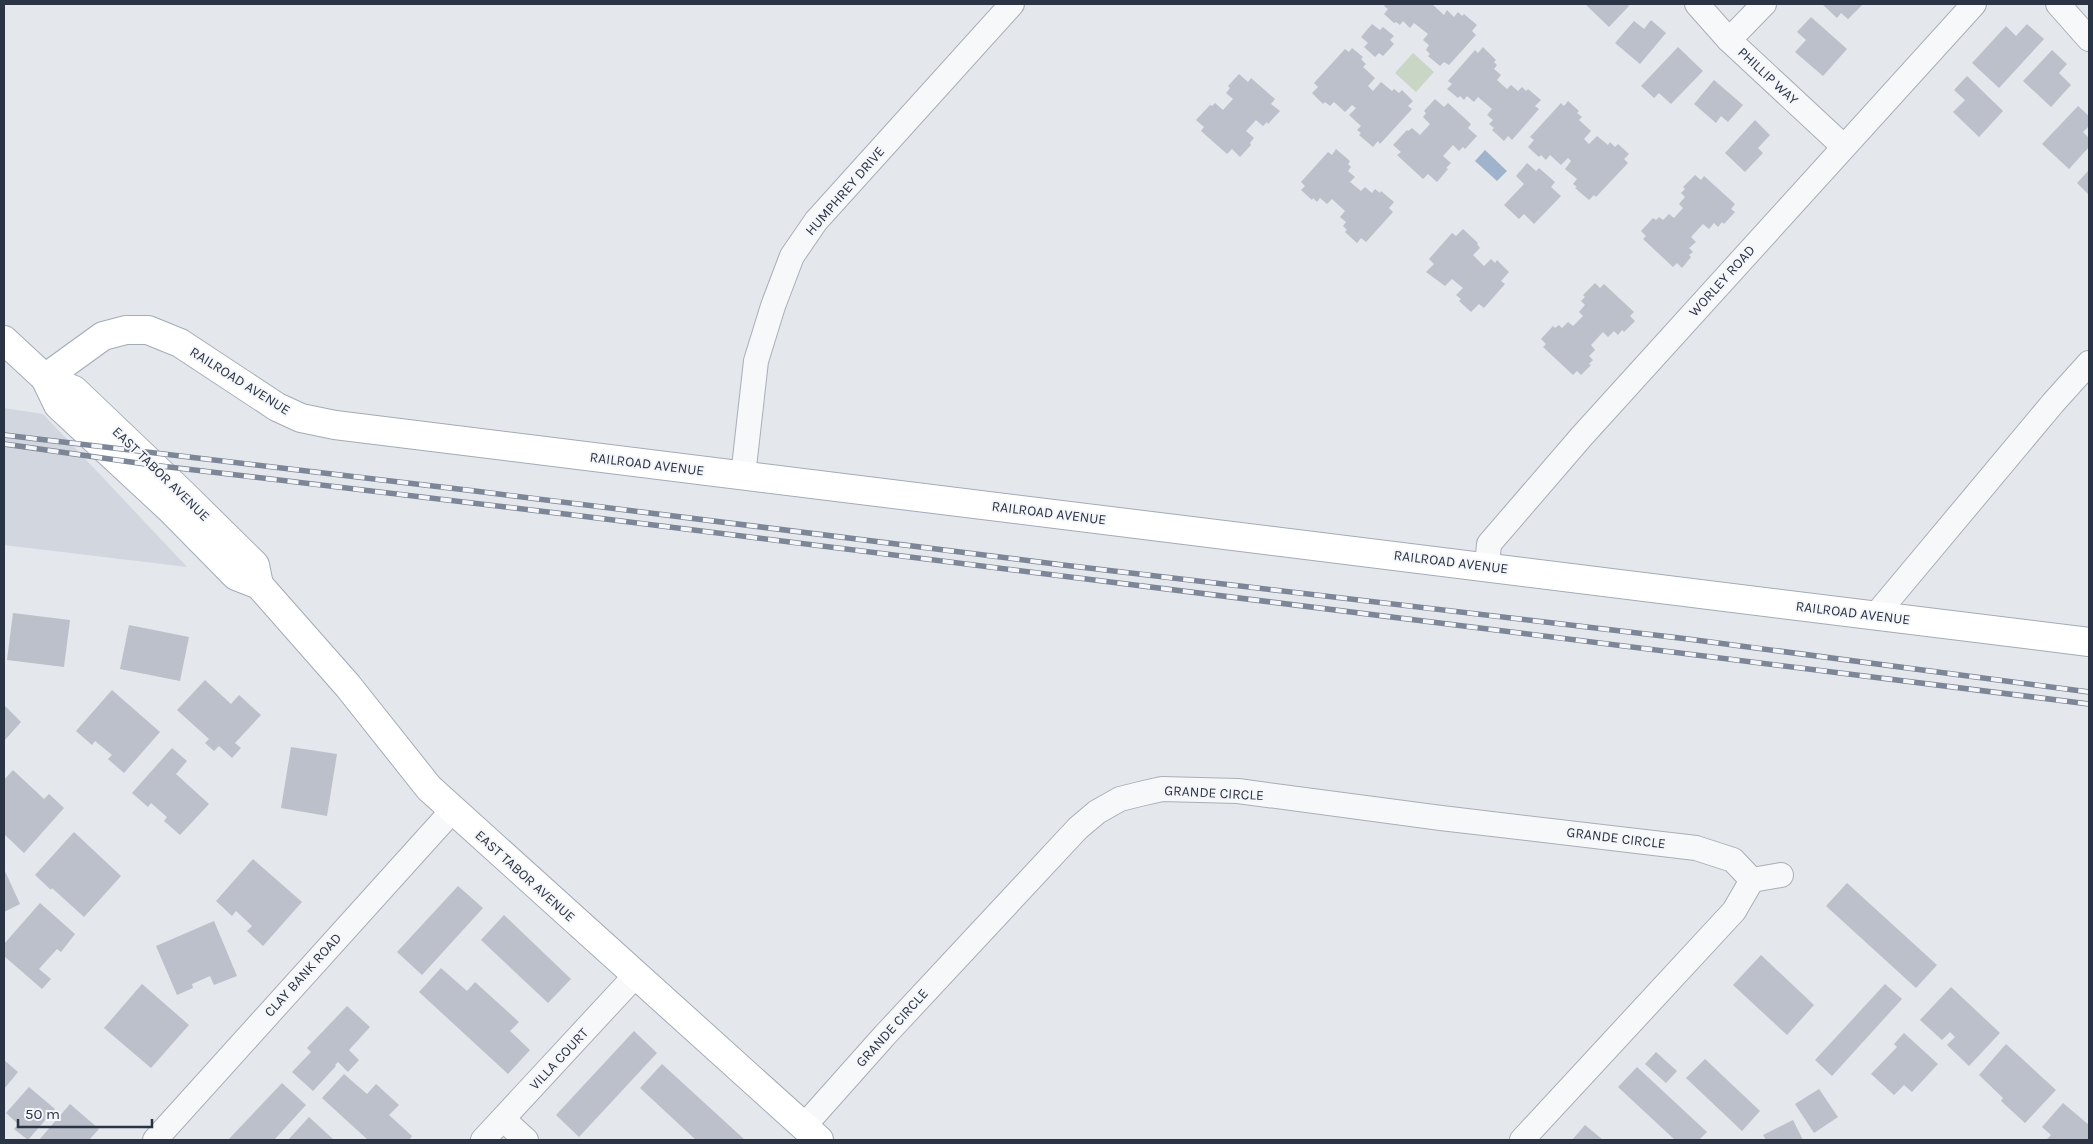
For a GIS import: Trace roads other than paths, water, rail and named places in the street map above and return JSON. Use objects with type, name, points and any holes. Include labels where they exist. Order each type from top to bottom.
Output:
[{"type":"main road","name":"RAILROAD AVENUE","points":[[45,378],[103,336],[126,330],[148,330],[180,343],[277,407],[301,418],[335,425],[1487,566],[2089,642]]},
{"type":"main road","name":"EAST TABOR AVENUE","points":[[4,340],[45,378],[58,404],[164,503],[236,576],[259,585],[348,686],[429,788],[452,811],[811,1133]]},
{"type":"street","name":"HUMPHREY DRIVE","points":[[743,476],[756,361],[773,306],[792,256],[816,222],[1012,4]]},
{"type":"street","name":"PHILLIP WAY","points":[[1697,4],[1729,40],[1843,146]]},
{"type":"street","points":[[1729,40],[1764,4]]},
{"type":"street","name":"WORLEY ROAD","points":[[1487,566],[1489,544],[1582,436],[1843,146],[1974,4]]},
{"type":"street","points":[[2058,4],[2089,39]]},
{"type":"street","points":[[1875,616],[2053,403],[2089,363]]},
{"type":"street","name":"GRANDE CIRCLE","points":[[811,1133],[884,1035],[1078,828],[1097,812],[1120,799],[1162,789],[1238,792],[1696,848],[1733,860],[1752,880]]},
{"type":"street","name":"CLAY BANK ROAD","points":[[155,1140],[452,811]]},
{"type":"street","points":[[1522,1140],[1734,912],[1752,880],[1781,875]]},
{"type":"street","name":"VILLA COURT","points":[[483,1140],[635,976]]},
{"type":"street","points":[[503,1119],[526,1140]]},
{"type":"water","points":[[1485,150],[1507,171],[1497,181],[1475,161]]},
{"type":"railway","points":[[4,435],[475,491],[1063,565],[1688,639],[2089,692]]},
{"type":"railway","points":[[4,444],[152,465],[565,514],[2089,704]]}]
